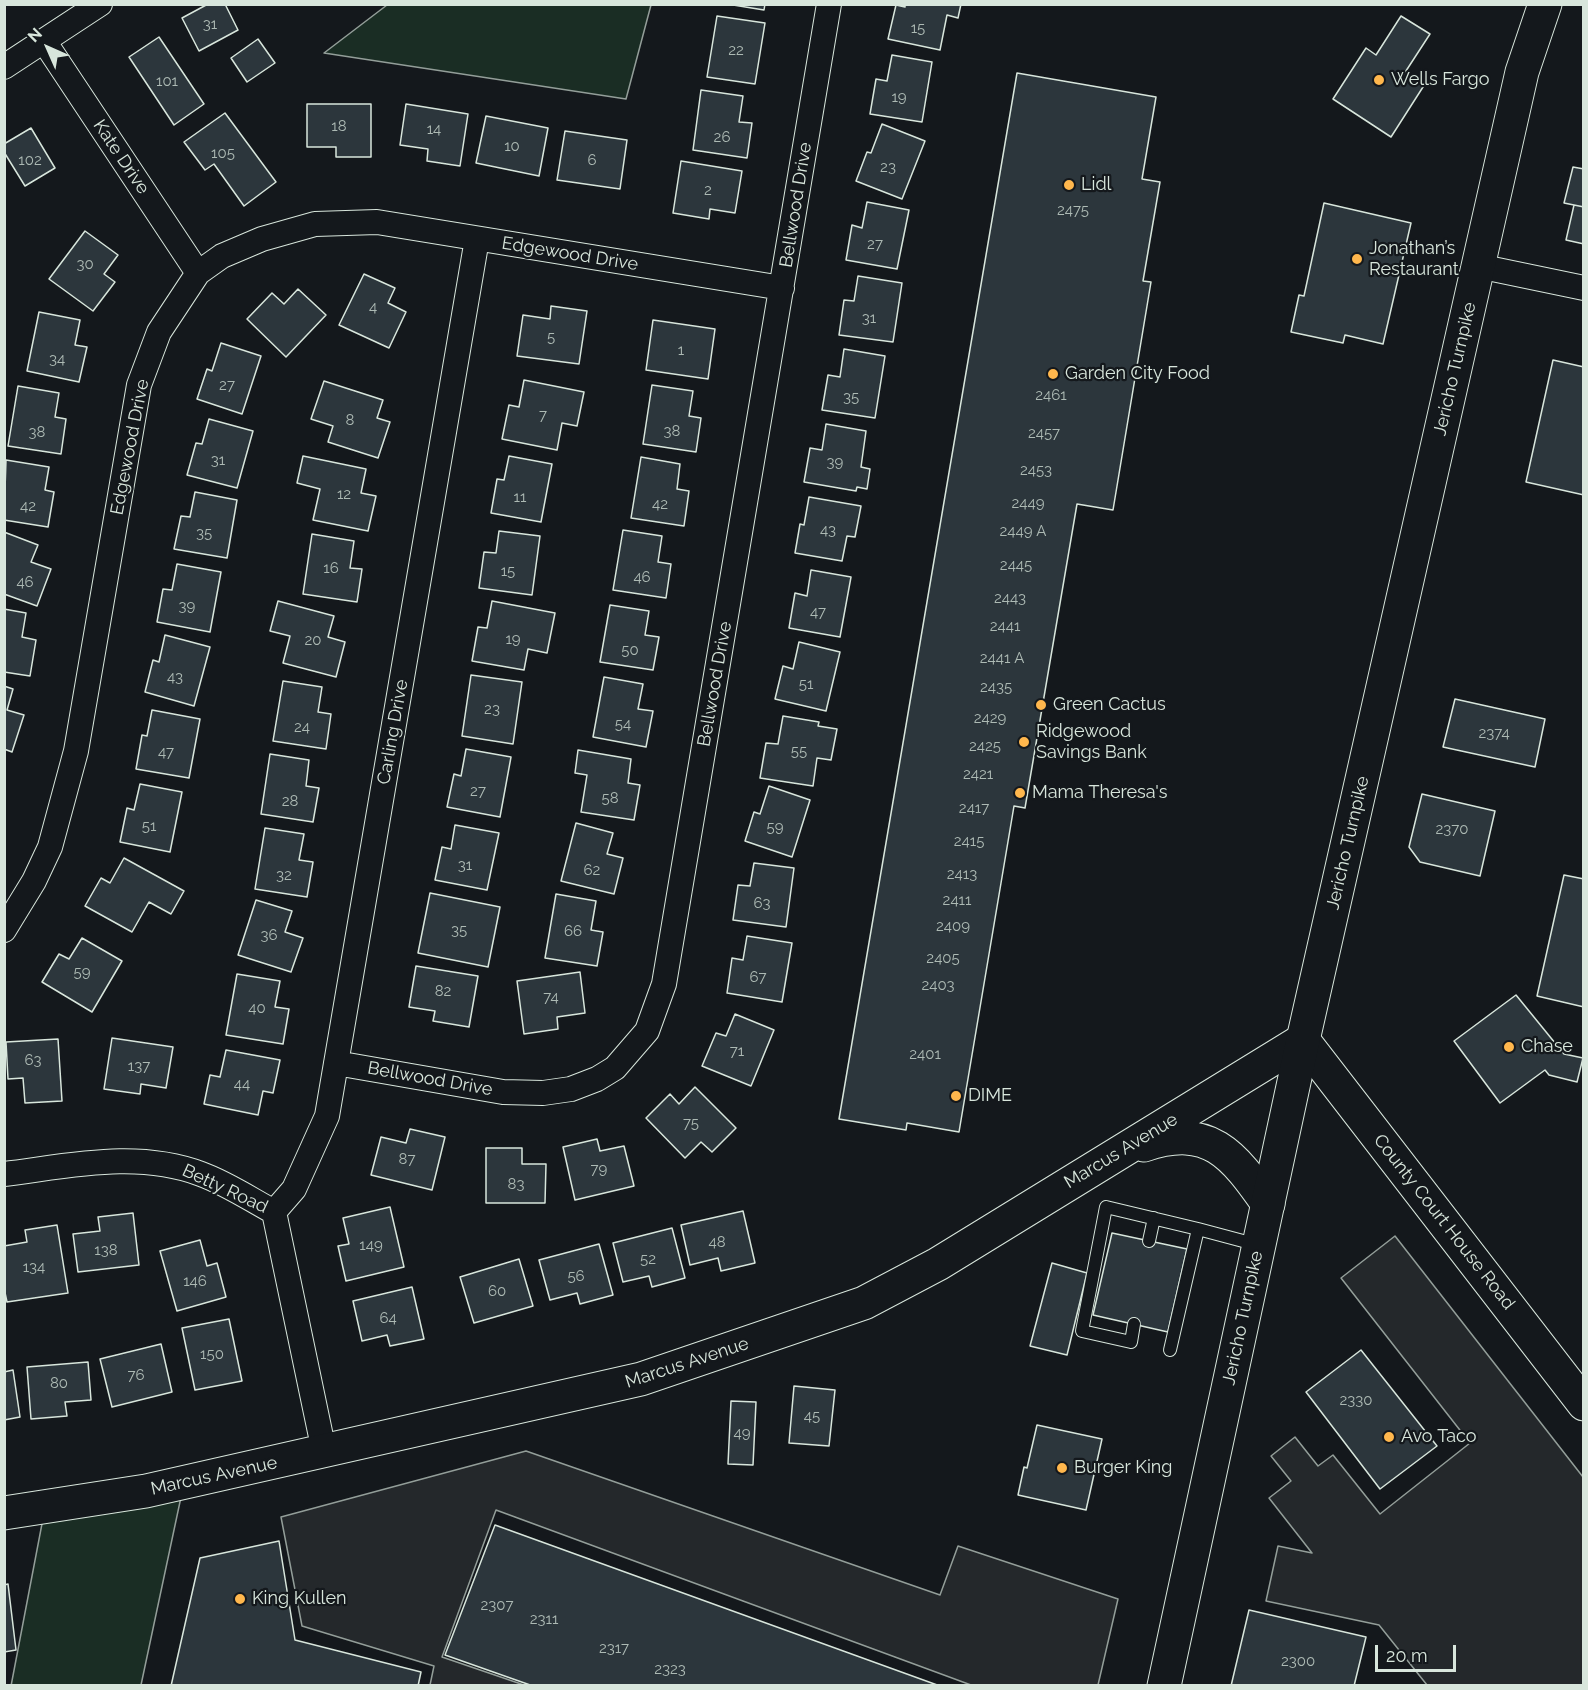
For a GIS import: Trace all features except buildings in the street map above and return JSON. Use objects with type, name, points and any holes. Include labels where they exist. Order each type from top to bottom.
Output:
[{"type":"main road","name":"Jericho Turnpike","points":[[1164,1686],[1303,1040],[1478,266],[1522,72],[1545,4]]},
{"type":"main road","name":"Marcus Avenue","points":[[4,1513],[146,1491],[640,1379],[864,1303],[938,1264],[1303,1040]]},
{"type":"main road","name":"County Court House Road","points":[[1303,1040],[1584,1404]]},
{"type":"main road","points":[[1083,1174],[1145,1145],[1166,1138],[1184,1136],[1202,1140],[1221,1149],[1239,1167],[1268,1204]]},
{"type":"street","points":[[4,68],[100,4]]},
{"type":"street","name":"Bellwood Drive","points":[[336,1063],[503,1092],[543,1093],[571,1089],[597,1079],[615,1068],[647,1031],[664,984],[829,4]]},
{"type":"street","name":"Kate Drive","points":[[44,41],[198,273]]},
{"type":"street","name":"Edgewood Drive","points":[[4,930],[34,881],[50,847],[76,751],[139,385],[159,332],[198,273],[222,256],[262,239],[315,224],[377,222],[782,288]]},
{"type":"street","name":"Carling Drive","points":[[274,1212],[294,1189],[327,1116],[477,239]]},
{"type":"street","points":[[1478,266],[1584,288]]},
{"type":"street","name":"Betty Road","points":[[4,1174],[108,1161],[140,1160],[173,1165],[201,1174],[230,1187],[274,1212],[324,1451]]},
{"type":"lane","points":[[1134,1324],[1131,1342],[1082,1331],[1106,1207],[1259,1245]]},
{"type":"lane","points":[[1149,1241],[1154,1218]]},
{"type":"lane","points":[[1170,1350],[1198,1229]]},
{"type":"green space","points":[[387,5],[651,5],[626,99],[324,53]]},
{"type":"green space","points":[[184,1483],[141,1685],[11,1686],[45,1508]]},
{"type":"shaded area","points":[[1395,1236],[1583,1477],[1583,1685],[1427,1685],[1379,1625],[1266,1601],[1278,1546],[1312,1553],[1269,1498],[1291,1481],[1271,1456],[1295,1437],[1318,1466],[1333,1455],[1380,1514],[1470,1443],[1341,1278]]},
{"type":"shaded area","points":[[526,1451],[940,1595],[958,1546],[1118,1599],[1098,1685],[971,1685],[496,1510],[442,1657],[524,1685],[430,1685],[434,1666],[302,1626],[281,1517]]},
{"type":"place","name":"Wells Fargo","points":[[1379,80]]},
{"type":"place","name":"Lidl","points":[[1069,185]]},
{"type":"place","name":"Jonathan’s Restaurant","points":[[1357,259]]},
{"type":"place","name":"Garden City Food","points":[[1053,374]]},
{"type":"place","name":"Green Cactus","points":[[1041,705]]},
{"type":"place","name":"Ridgewood Savings Bank","points":[[1024,742]]},
{"type":"place","name":"Mama Theresa's","points":[[1020,793]]},
{"type":"place","name":"Chase","points":[[1509,1047]]},
{"type":"place","name":"DIME","points":[[956,1096]]},
{"type":"place","name":"Avo Taco","points":[[1389,1437]]},
{"type":"place","name":"Burger King","points":[[1062,1468]]},
{"type":"place","name":"King Kullen","points":[[240,1599]]}]
